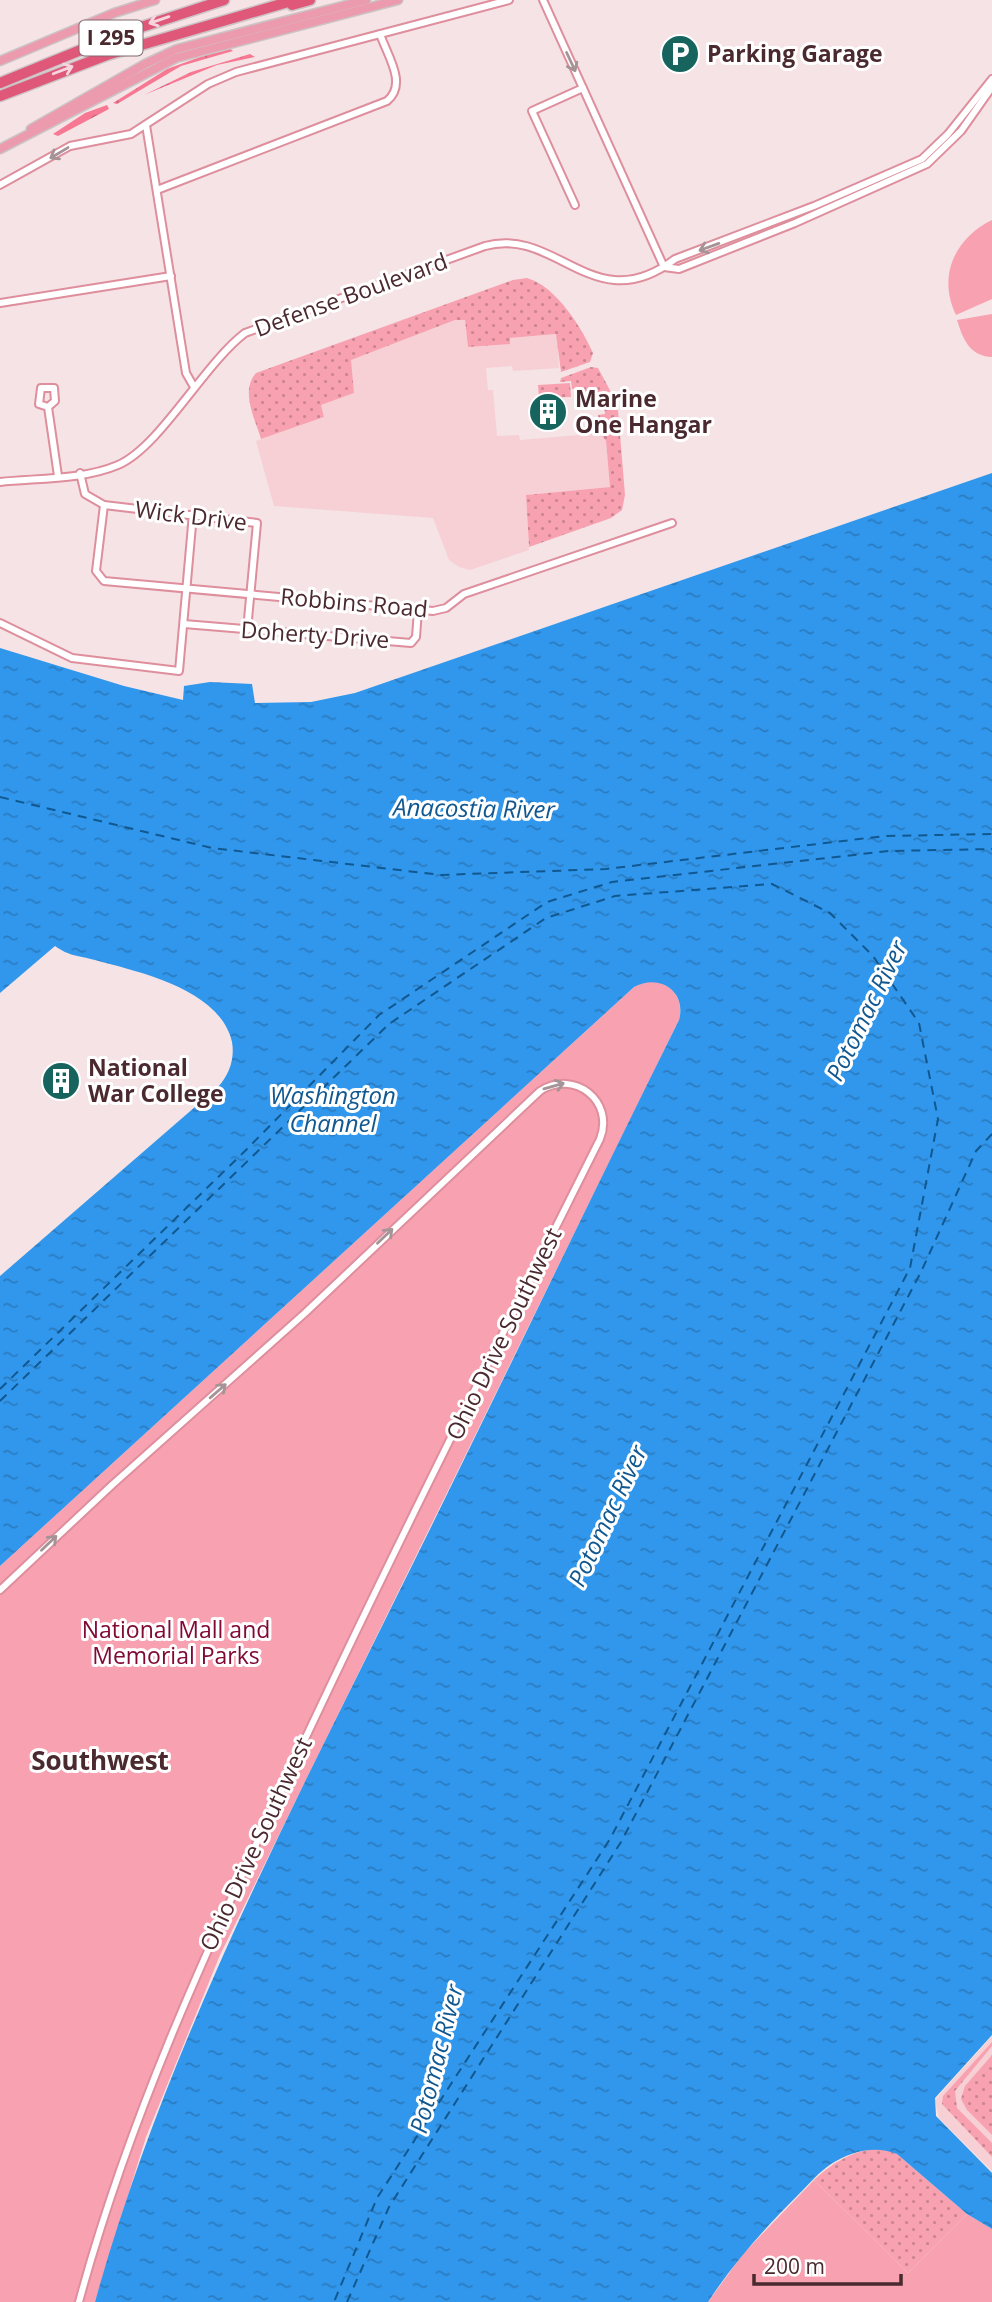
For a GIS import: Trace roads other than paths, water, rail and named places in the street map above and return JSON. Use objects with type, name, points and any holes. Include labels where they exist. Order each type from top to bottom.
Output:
[{"type":"highway","name":"I 295","points":[[0,83],[129,31],[224,0]]},
{"type":"highway","name":"I 295","points":[[0,96],[90,60],[295,0]]},
{"type":"highway","points":[[176,34],[310,0]]},
{"type":"main road","points":[[0,61],[114,13],[155,0]]},
{"type":"main road","points":[[15,141],[48,118],[169,53],[211,39],[366,0]]},
{"type":"main road","points":[[0,149],[176,58],[398,0]]},
{"type":"street","points":[[0,185],[71,146],[131,134],[208,84],[236,72],[509,0]]},
{"type":"street","points":[[542,0],[664,267]]},
{"type":"street","points":[[157,190],[387,101],[395,91],[396,79],[380,34]]},
{"type":"street","points":[[664,267],[676,259],[814,206],[922,159],[948,134],[992,79]]},
{"type":"street","points":[[575,205],[532,111],[583,88]]},
{"type":"street","points":[[664,267],[679,269],[795,223],[926,164],[961,131],[992,88]]},
{"type":"street","points":[[146,125],[186,373],[194,387]]},
{"type":"street","name":"Defense Boulevard","points":[[0,481],[80,473],[112,467],[131,458],[230,346],[250,331],[489,244],[518,243],[533,246],[575,270],[602,278],[633,278],[664,267]]},
{"type":"street","points":[[0,303],[171,276]]},
{"type":"street","points":[[48,407],[58,476]]},
{"type":"street","name":"Wick Drive","points":[[80,473],[85,494],[104,505],[257,523],[247,630]]},
{"type":"street","name":"Robbins Road","points":[[104,505],[96,570],[99,578],[418,610],[443,609],[464,594],[672,523]]},
{"type":"street","points":[[0,623],[72,658],[179,671],[193,514]]},
{"type":"street","name":"Doherty Drive","points":[[184,624],[413,643],[418,610]]},
{"type":"street","name":"Ohio Drive Southwest","points":[[0,1590],[112,1485],[306,1313],[540,1091],[552,1085],[569,1083],[584,1088],[595,1098],[603,1116],[600,1139],[314,1718],[167,2044],[108,2201],[79,2302]]},
{"type":"water","points":[[992,473],[992,2035],[935,2098],[936,2116],[992,2173],[992,2229],[967,2214],[897,2154],[872,2150],[847,2156],[818,2174],[751,2245],[708,2302],[95,2302],[122,2212],[154,2124],[188,2036],[226,1950],[306,1780],[679,1020],[680,1010],[679,1001],[669,987],[653,982],[634,987],[0,1566],[0,1276],[218,1087],[230,1066],[233,1048],[224,1024],[212,1009],[195,996],[155,977],[70,954],[55,946],[0,993],[0,648],[124,686],[183,700],[184,686],[210,682],[252,684],[255,703],[311,702],[355,693]]},
{"type":"place","name":"Parking Garage","points":[[680,54]]},
{"type":"place","name":"Marine One Hangar","points":[[548,412]]},
{"type":"place","name":"National War College","points":[[61,1081]]},
{"type":"district","name":"Southwest","points":[[100,1761]]},
{"type":"water label","name":"Anacostia River","points":[[474,809]]},
{"type":"water label","name":"Potomac River","points":[[867,1011]]},
{"type":"water label","name":"Washington Channel","points":[[333,1110]]},
{"type":"water label","name":"Potomac River","points":[[608,1516]]},
{"type":"water label","name":"Potomac River","points":[[437,2059]]},
{"type":"park label","name":"National Mall and Memorial Parks","points":[[176,1643]]}]
